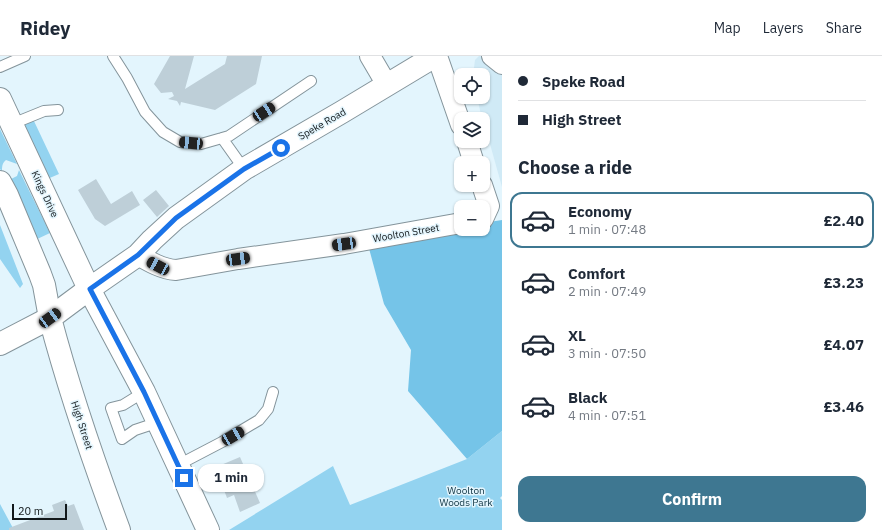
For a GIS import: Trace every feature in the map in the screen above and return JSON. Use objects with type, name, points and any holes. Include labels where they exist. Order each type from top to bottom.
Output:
[{"type":"street","points":[[370,56],[387,84]]},
{"type":"street","points":[[436,56],[456,112]]},
{"type":"street","name":"Speke Road","points":[[138,255],[176,218],[244,169],[436,56]]},
{"type":"street","points":[[492,56],[502,64]]},
{"type":"street","name":"Kings Drive","points":[[0,99],[90,289]]},
{"type":"street","points":[[0,182],[40,274],[44,285],[50,318]]},
{"type":"street","name":"Woolton Street","points":[[138,255],[158,266],[176,270],[238,259],[344,244],[454,224]]},
{"type":"street","points":[[0,344],[50,318],[138,255]]},
{"type":"street","points":[[90,289],[159,422],[208,530]]},
{"type":"street","name":"High Street","points":[[50,318],[68,384],[89,448],[119,530]]},
{"type":"lane","points":[[0,67],[25,56]]},
{"type":"lane","points":[[113,56],[127,78],[145,112],[163,132],[180,142],[201,144],[228,136],[311,81]]},
{"type":"lane","points":[[12,124],[44,111],[58,110]]},
{"type":"lane","points":[[222,138],[244,169]]},
{"type":"lane","points":[[144,392],[124,405],[111,408],[122,439],[135,430],[159,422]]},
{"type":"lane","points":[[178,465],[222,442],[259,420],[268,409],[273,392]]},
{"type":"shaded area","points":[[479,56],[502,56],[502,187],[490,144],[490,112],[480,112],[479,104],[490,104],[490,68],[474,68],[475,60]]},
{"type":"shaded area","points":[[502,220],[502,431],[467,459],[408,391],[411,350],[384,304],[367,241],[454,230],[454,236],[490,236],[490,222]]},
{"type":"green space","points":[[33,119],[59,174],[45,180],[23,125]]},
{"type":"green space","points":[[0,129],[17,164],[6,160],[2,167],[2,172],[0,169]]},
{"type":"green space","points":[[19,170],[50,233],[33,241],[11,179],[17,176]]},
{"type":"green space","points":[[0,225],[23,284],[20,288],[0,259]]},
{"type":"green space","name":"Woolton Woods Park","points":[[502,431],[502,496],[500,498],[502,500],[502,530],[229,530],[333,466],[350,505],[467,459]]},
{"type":"green space","points":[[0,504],[14,530],[0,530]]},
{"type":"building","points":[[170,56],[194,56],[185,89],[225,64],[227,56],[262,56],[256,84],[215,110],[181,102],[180,106],[177,101],[168,99],[174,96],[172,92],[161,93],[154,84]]},
{"type":"building","points":[[96,179],[111,204],[132,191],[140,205],[105,226],[95,219],[78,190]]},
{"type":"building","points":[[156,190],[169,206],[157,217],[143,200]]},
{"type":"building","points":[[240,457],[260,503],[240,512],[234,495],[227,498],[221,482],[227,480],[221,465]]},
{"type":"building","points":[[65,500],[68,506],[74,504],[84,530],[9,530],[9,528],[54,511],[52,505]]},
{"type":"route","points":[[184,478],[159,422],[90,289],[138,255],[176,218],[244,169],[281,148]]}]
